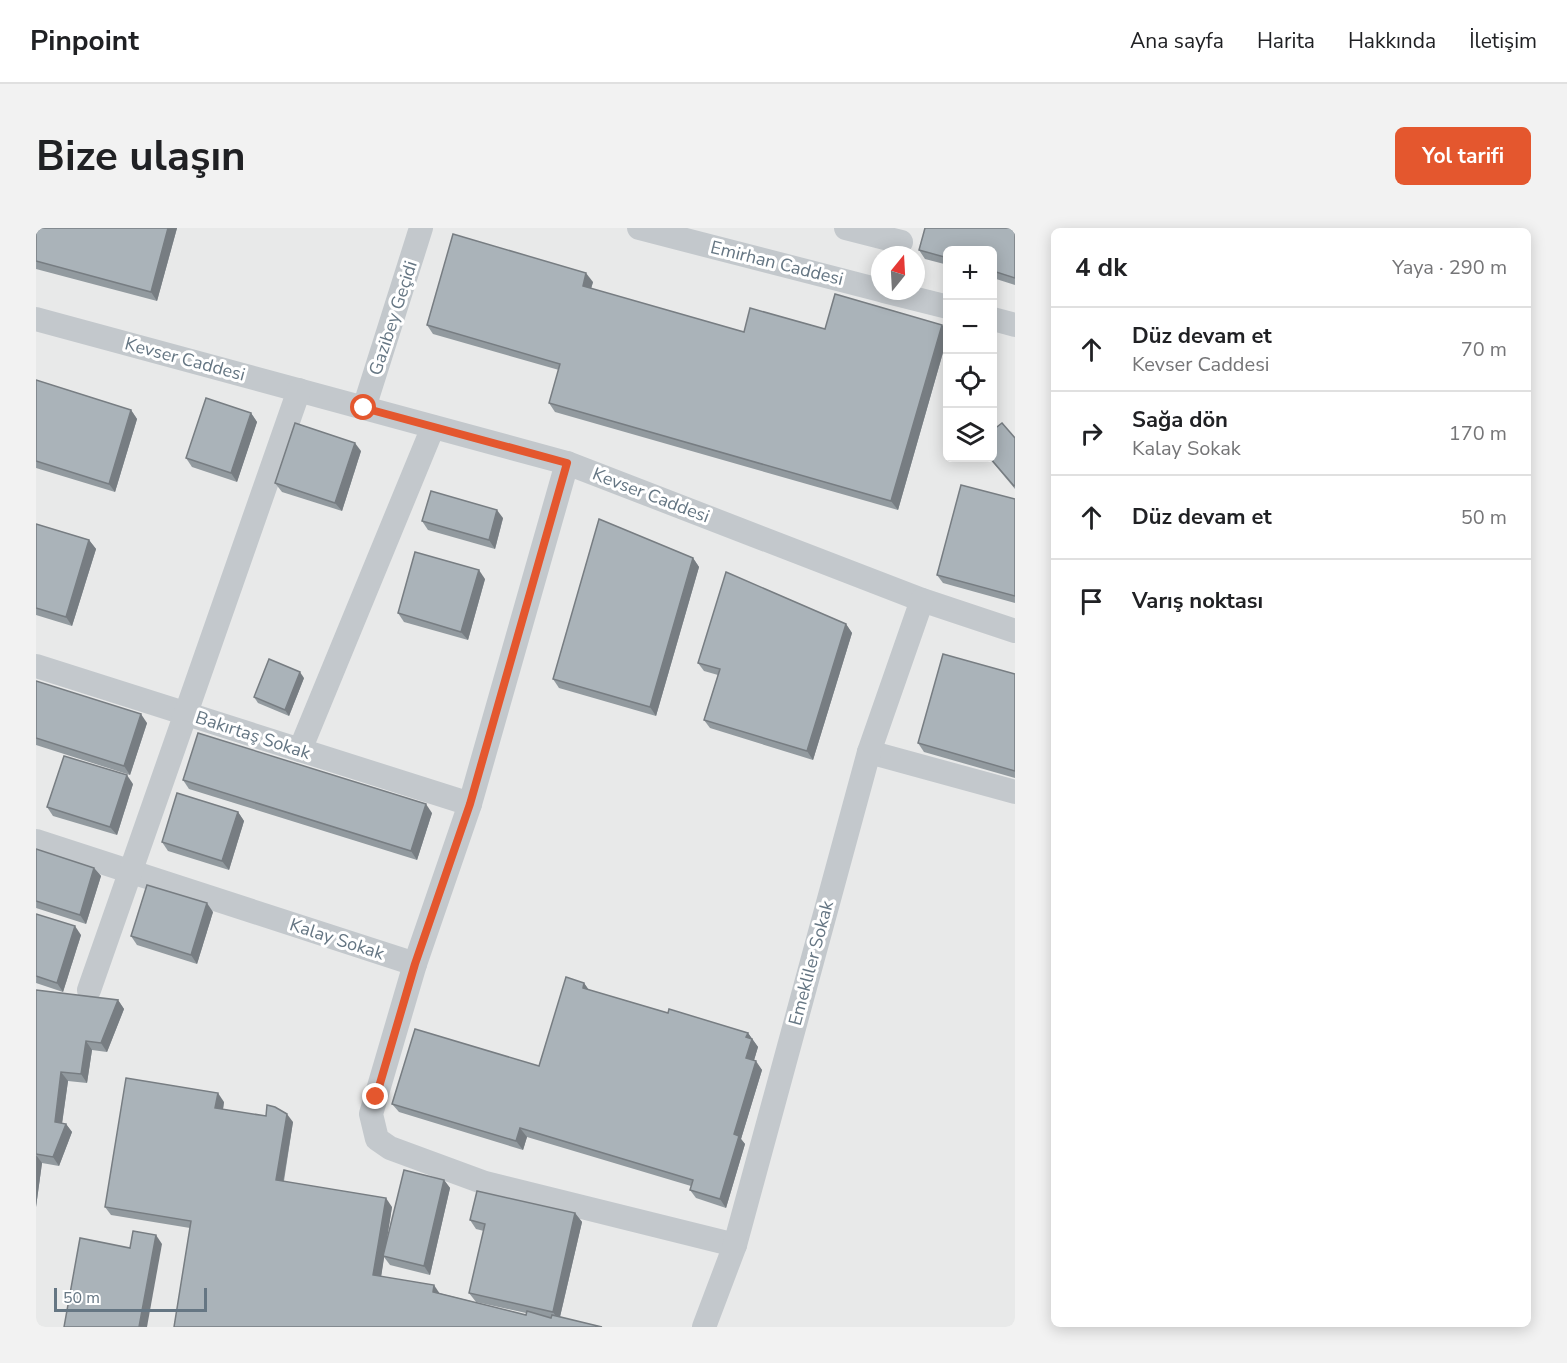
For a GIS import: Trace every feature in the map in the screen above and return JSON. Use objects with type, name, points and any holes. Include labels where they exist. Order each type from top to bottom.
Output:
[{"type":"street","name":"Gazibey Geçidi","points":[[364,408],[421,228]]},
{"type":"street","name":"Emirhan Caddesi","points":[[639,228],[871,288]]},
{"type":"street","points":[[846,228],[902,242]]},
{"type":"street","name":"Emirhan Caddesi","points":[[920,300],[943,306]]},
{"type":"street","name":"Kevser Caddesi","points":[[36,319],[567,463],[922,600],[1015,631]]},
{"type":"street","points":[[997,320],[1015,325]]},
{"type":"street","points":[[89,990],[299,390]]},
{"type":"street","points":[[300,750],[433,427]]},
{"type":"street","points":[[567,463],[470,804],[415,964],[371,1114],[376,1139],[390,1148],[485,1183],[735,1245]]},
{"type":"street","name":"Emekliler Sokak","points":[[704,1327],[735,1245],[869,752],[922,600]]},
{"type":"street","name":"Bakırtaş Sokak","points":[[36,666],[470,804]]},
{"type":"street","points":[[869,752],[1015,792]]},
{"type":"street","name":"Kalay Sokak","points":[[36,841],[415,964]]},
{"type":"shaded area","points":[[36,228],[1015,228],[1015,1327],[36,1327]]},
{"type":"building","points":[[36,228],[168,228],[151,292],[36,261]]},
{"type":"building","points":[[925,228],[1015,228],[1015,278],[997,272],[997,246],[943,246],[943,257],[925,252],[925,246],[920,246]]},
{"type":"building","points":[[453,234],[586,273],[583,286],[744,332],[750,308],[825,329],[835,294],[942,325],[891,501],[549,403],[560,364],[427,325]]},
{"type":"building","points":[[36,380],[131,410],[109,484],[36,461]]},
{"type":"building","points":[[206,398],[251,413],[231,473],[186,458]]},
{"type":"building","points":[[295,423],[355,443],[335,503],[275,483]]},
{"type":"building","points":[[1002,423],[1015,438],[1014,486],[993,462],[997,462],[997,427]]},
{"type":"building","points":[[961,485],[1015,499],[1015,596],[937,575]]},
{"type":"building","points":[[431,491],[497,510],[489,540],[422,521]]},
{"type":"building","points":[[599,519],[693,558],[650,707],[553,679]]},
{"type":"building","points":[[36,524],[89,540],[66,617],[36,608]]},
{"type":"building","points":[[415,552],[479,570],[461,632],[398,613]]},
{"type":"building","points":[[726,572],[846,624],[807,751],[704,720],[720,669],[698,663]]},
{"type":"building","points":[[943,654],[1015,674],[1015,771],[918,743]]},
{"type":"building","points":[[269,659],[300,672],[285,710],[254,697]]},
{"type":"building","points":[[36,681],[141,714],[124,766],[36,738]]},
{"type":"building","points":[[198,733],[426,804],[411,851],[183,780]]},
{"type":"building","points":[[64,756],[127,775],[110,827],[47,807]]},
{"type":"building","points":[[177,793],[238,812],[222,861],[162,842]]},
{"type":"building","points":[[36,849],[94,868],[80,915],[36,901]]},
{"type":"building","points":[[147,885],[207,903],[191,955],[131,936]]},
{"type":"building","points":[[36,914],[75,926],[57,983],[36,976]]},
{"type":"building","points":[[566,977],[584,983],[583,988],[668,1013],[669,1009],[748,1033],[746,1037],[752,1039],[746,1058],[756,1061],[734,1134],[739,1136],[720,1199],[690,1190],[693,1180],[520,1128],[516,1141],[392,1104],[415,1029],[539,1066]]},
{"type":"building","points":[[36,990],[118,1000],[101,1043],[86,1041],[81,1074],[61,1072],[55,1122],[66,1124],[53,1157],[36,1154]]},
{"type":"building","points":[[126,1078],[218,1093],[215,1108],[266,1116],[267,1105],[287,1114],[276,1180],[386,1198],[373,1275],[434,1285],[433,1292],[526,1315],[527,1311],[551,1318],[552,1315],[602,1327],[174,1327],[191,1221],[105,1207]]},
{"type":"building","points":[[404,1170],[444,1180],[424,1266],[383,1256]]},
{"type":"building","points":[[477,1191],[575,1213],[553,1312],[469,1293],[485,1224],[470,1220]]},
{"type":"building","points":[[133,1231],[156,1235],[139,1327],[64,1327],[80,1238],[130,1248]]},
{"type":"route","points":[[364,408],[567,463],[470,804],[415,964],[376,1097]]}]
